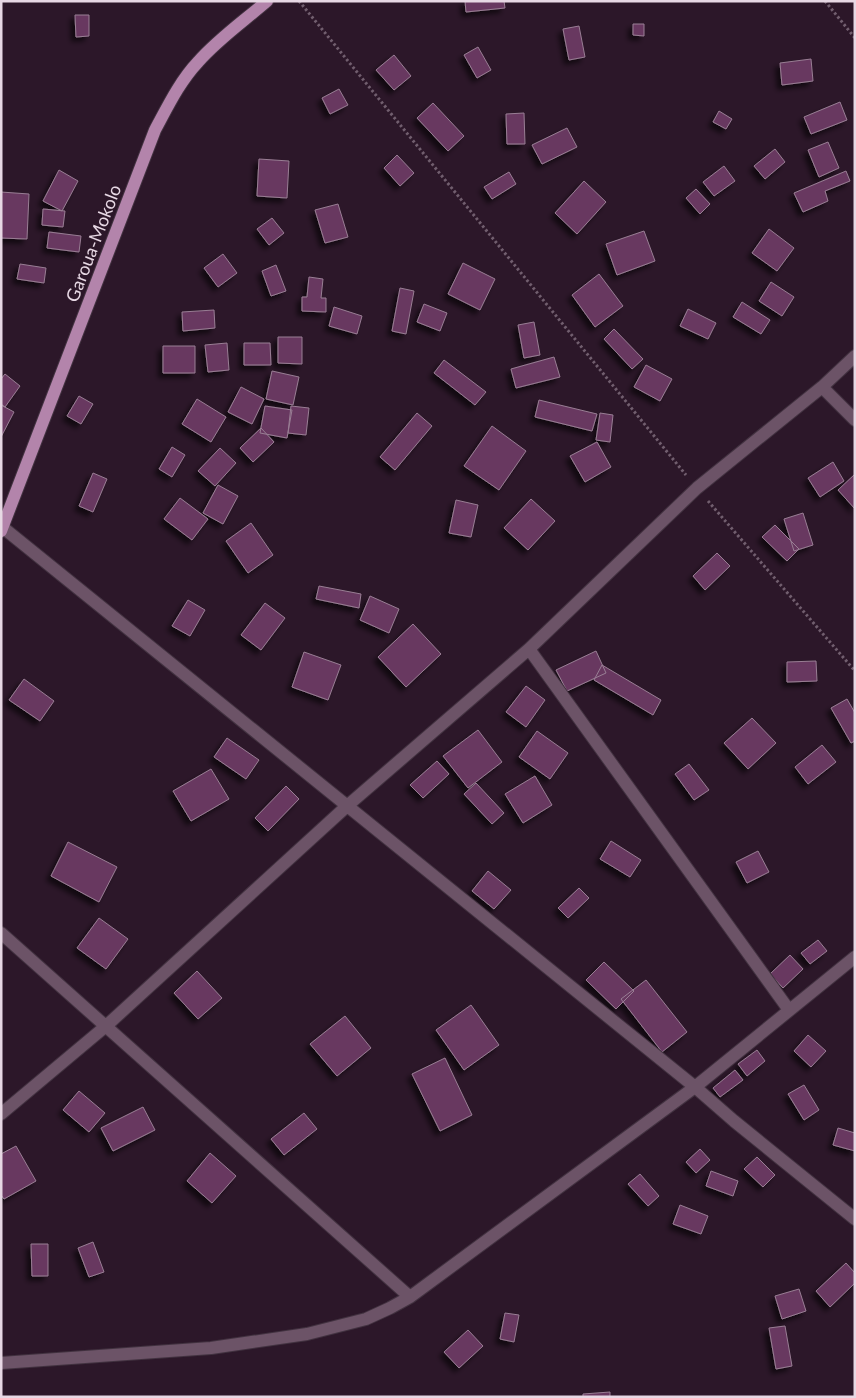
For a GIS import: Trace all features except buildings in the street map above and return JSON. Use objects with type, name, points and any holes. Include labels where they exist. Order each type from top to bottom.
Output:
[{"type":"main road","name":"Garoua-Mokolo","points":[[2,528],[155,130],[180,86],[197,62],[215,44],[267,1]]},
{"type":"street","points":[[1,1114],[106,1026],[347,806],[529,648],[696,488],[822,387],[855,356]]},
{"type":"street","points":[[822,387],[855,420]]},
{"type":"street","points":[[2,528],[695,1087],[855,1219]]},
{"type":"street","points":[[529,648],[789,1010]]},
{"type":"street","points":[[1,933],[410,1297]]},
{"type":"street","points":[[1,1363],[211,1348],[307,1334],[366,1319],[390,1308],[410,1297],[695,1087],[855,957]]},
{"type":"path","points":[[299,1],[696,488],[855,671]]},
{"type":"path","points":[[825,1],[855,38]]}]
